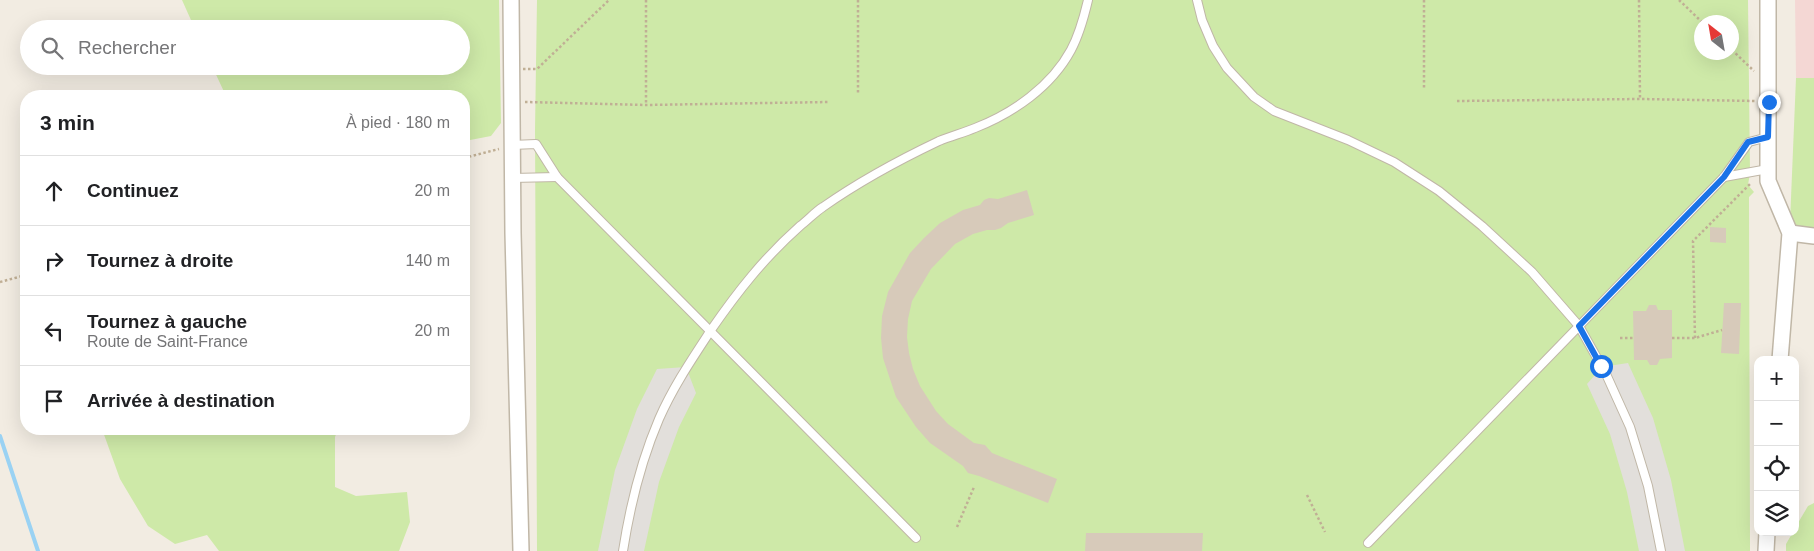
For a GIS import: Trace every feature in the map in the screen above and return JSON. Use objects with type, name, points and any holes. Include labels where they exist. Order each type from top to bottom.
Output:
[{"type":"street","points":[[511,0],[512,178],[521,551]]},
{"type":"street","points":[[1768,0],[1768,175],[1790,233],[1780,356]]},
{"type":"street","points":[[1790,233],[1814,236]]},
{"type":"street","points":[[1766,551],[1767,536]]},
{"type":"lane","points":[[623,551],[639,476],[659,419],[686,367],[732,299],[753,272],[779,245],[821,208],[866,178],[943,139],[976,128],[1006,114],[1035,94],[1055,73],[1070,51],[1082,23],[1088,0]]},
{"type":"lane","points":[[1197,0],[1202,20],[1218,53],[1227,68],[1254,97],[1274,111],[1348,140],[1394,162],[1439,191],[1482,226],[1532,272],[1579,326],[1606,374],[1630,427],[1648,486],[1661,551]]},
{"type":"lane","points":[[1368,543],[1724,177],[1748,142],[1768,137]]},
{"type":"lane","points":[[512,145],[536,144],[557,177],[916,538]]},
{"type":"lane","points":[[1724,177],[1768,175]]},
{"type":"lane","points":[[512,178],[557,177]]},
{"type":"path","points":[[512,69],[537,69],[609,0]]},
{"type":"path","points":[[646,0],[646,106]]},
{"type":"path","points":[[858,0],[858,95]]},
{"type":"path","points":[[1424,0],[1424,90]]},
{"type":"path","points":[[1640,0],[1640,99]]},
{"type":"path","points":[[1679,0],[1695,15]]},
{"type":"path","points":[[1739,57],[1768,85]]},
{"type":"path","points":[[1457,101],[1640,99],[1769,102]]},
{"type":"path","points":[[512,102],[646,106],[828,102]]},
{"type":"path","points":[[470,156],[512,145]]},
{"type":"path","points":[[1695,338],[1693,242],[1749,184],[1768,175]]},
{"type":"path","points":[[0,282],[20,277]]},
{"type":"path","points":[[1672,338],[1695,338],[1722,330]]},
{"type":"path","points":[[1620,338],[1633,338]]},
{"type":"path","points":[[957,527],[974,487]]},
{"type":"path","points":[[1307,495],[1325,532]]},
{"type":"shaded area","points":[[1795,0],[1814,0],[1814,78],[1796,78]]},
{"type":"shaded area","points":[[1628,363],[1653,418],[1671,480],[1685,551],[1639,551],[1627,492],[1610,434],[1587,384],[1602,367]]},
{"type":"shaded area","points":[[686,367],[696,393],[679,427],[659,482],[644,551],[598,551],[615,470],[637,409],[657,369]]},
{"type":"green space","points":[[182,0],[499,0],[501,123],[491,136],[470,140],[470,90],[223,90],[216,75],[470,75],[470,20],[191,20]]},
{"type":"green space","points":[[537,0],[1748,0],[1750,173],[1748,185],[1754,192],[1749,197],[1750,551],[537,551],[535,130]]},
{"type":"green space","points":[[1796,78],[1814,78],[1814,236],[1802,235],[1790,222]]},
{"type":"green space","points":[[104,435],[336,435],[335,487],[356,496],[407,492],[410,522],[399,551],[219,551],[207,535],[175,544],[148,526],[120,479]]},
{"type":"green space","points":[[1814,503],[1814,551],[1786,551],[1786,544],[1791,536],[1799,536],[1799,521],[1808,506]]},
{"type":"building","points":[[1027,190],[1034,215],[1008,223],[995,230],[973,234],[955,244],[931,269],[912,301],[907,337],[913,369],[920,386],[936,411],[948,424],[974,443],[985,445],[992,453],[1057,479],[1048,503],[968,473],[963,466],[930,443],[916,427],[896,397],[883,358],[881,338],[882,316],[888,292],[910,253],[924,238],[940,223],[963,210],[980,205],[984,200],[989,198],[998,199]]},
{"type":"building","points":[[1710,227],[1726,228],[1726,243],[1710,242]]},
{"type":"building","points":[[1724,303],[1741,303],[1739,354],[1721,353]]},
{"type":"building","points":[[1649,305],[1656,305],[1658,310],[1672,310],[1672,358],[1660,359],[1657,365],[1650,365],[1647,360],[1634,360],[1633,311],[1646,311]]},
{"type":"building","points":[[1086,533],[1203,533],[1202,551],[1085,551]]},
{"type":"waterway","points":[[0,436],[38,551]]},
{"type":"route","points":[[1601,366],[1579,326],[1724,177],[1748,142],[1768,137],[1769,102]]}]
